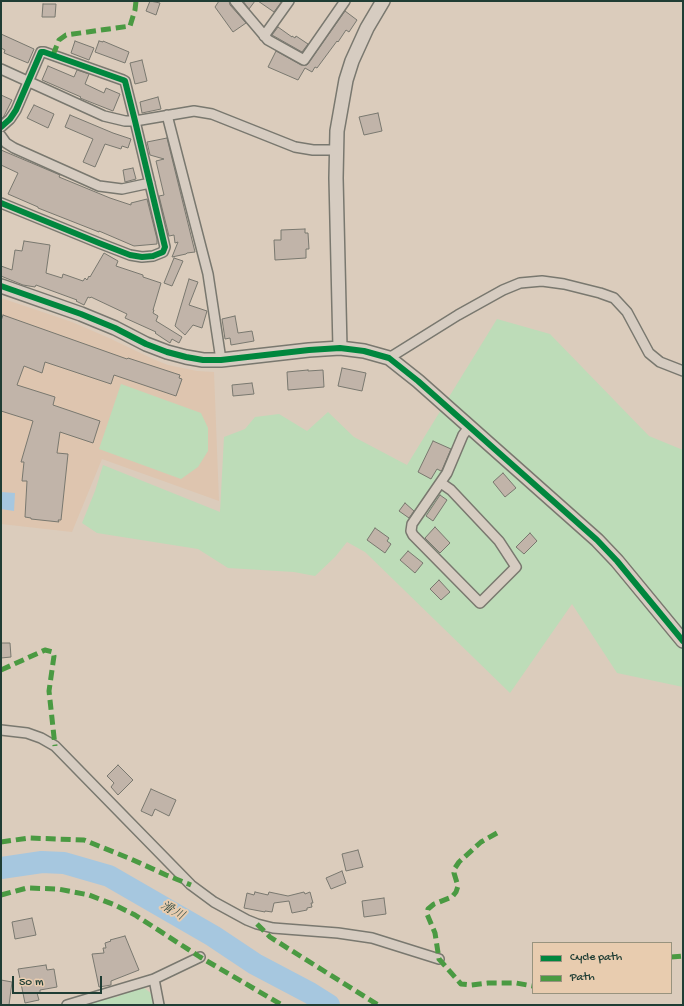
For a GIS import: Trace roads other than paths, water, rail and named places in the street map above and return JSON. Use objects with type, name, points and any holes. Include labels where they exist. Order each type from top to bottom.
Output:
[{"type":"street","points":[[235,1],[268,40],[304,60],[344,1]]},
{"type":"street","points":[[264,36],[289,1]]},
{"type":"street","points":[[340,348],[336,150],[338,120],[346,80],[359,44],[383,1]]},
{"type":"street","points":[[1,127],[10,119],[16,110],[41,52],[125,81],[165,247],[163,252],[153,256],[142,257],[130,255],[1,203]]},
{"type":"street","points":[[1,69],[104,116],[125,121],[135,121],[194,111],[212,114],[295,147],[313,150],[336,150]]},
{"type":"street","points":[[167,115],[208,274],[221,360]]},
{"type":"street","points":[[1,136],[6,143],[14,148],[99,186],[122,190],[150,183]]},
{"type":"street","points":[[389,358],[458,315],[503,290],[520,283],[542,281],[564,284],[614,298],[626,312],[649,353],[660,362],[683,371]]},
{"type":"street","points":[[1,286],[81,314],[158,349],[186,357],[203,360],[221,360],[340,348],[364,351],[389,358],[418,381],[597,540],[617,561],[683,641]]},
{"type":"street","points":[[441,483],[451,490],[499,541],[516,567],[480,604],[413,535],[411,531],[412,524],[447,473],[463,435],[469,427]]},
{"type":"street","points":[[1,730],[27,733],[56,746],[191,885],[214,902],[247,920],[273,928],[338,933],[372,938],[439,959]]},
{"type":"street","points":[[67,1005],[154,979],[200,957]]},
{"type":"street","points":[[154,979],[159,1005]]},
{"type":"water","points":[[1,492],[15,493],[14,511],[1,509]]},
{"type":"waterway","name":"滑川","points":[[1,868],[42,862],[64,863],[109,876],[213,936],[255,964],[310,993],[329,1005]]}]
